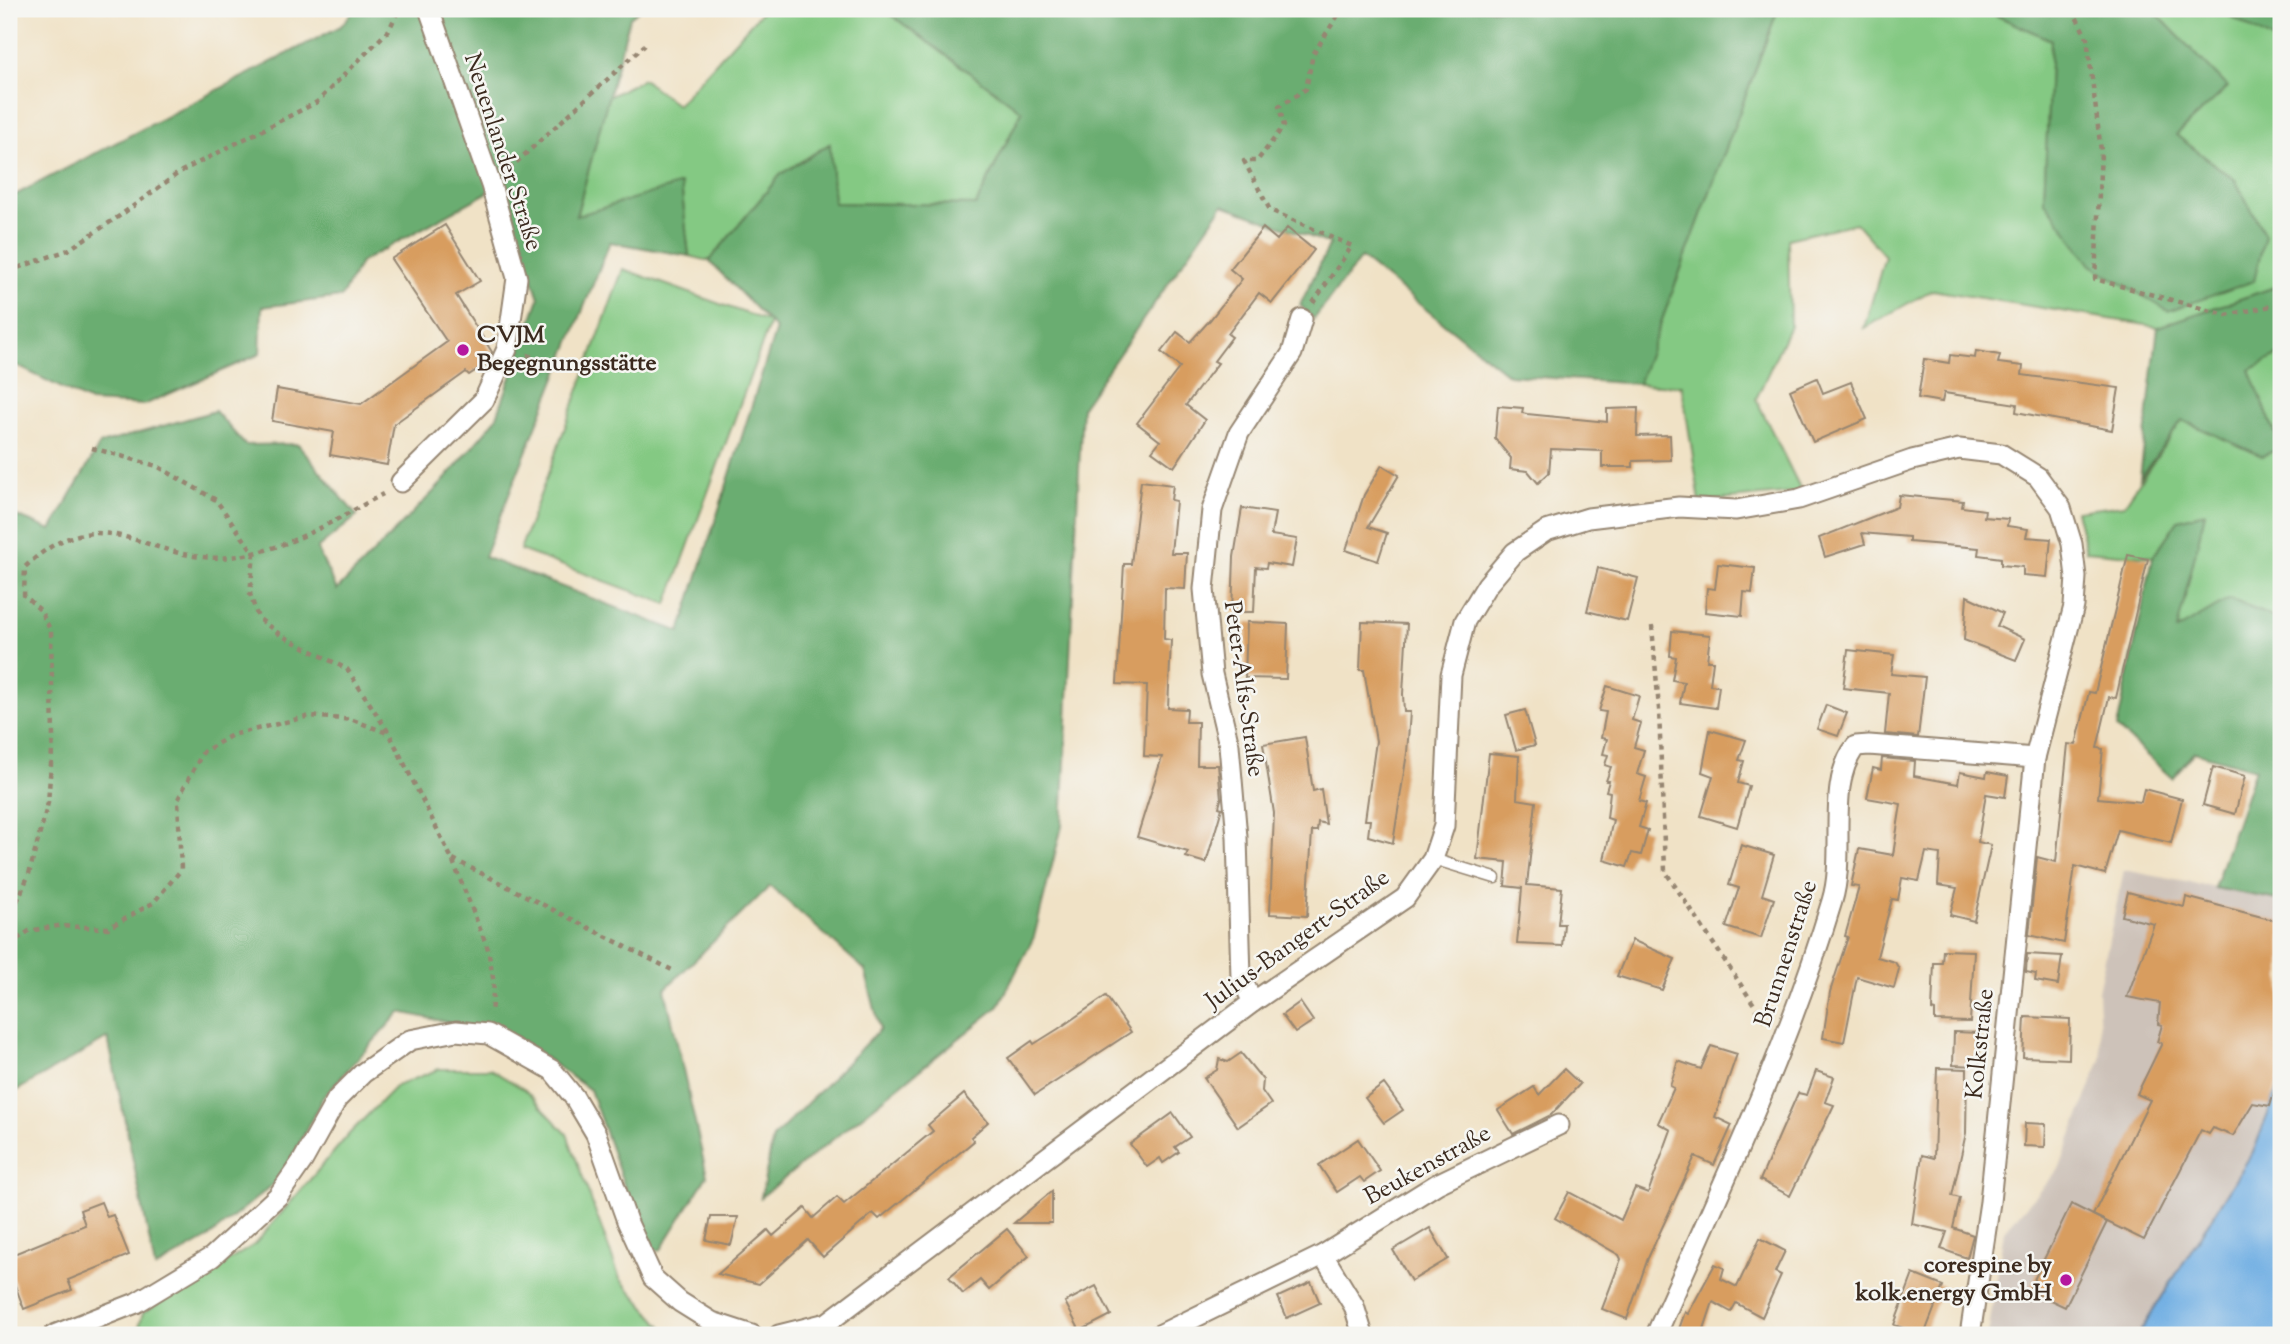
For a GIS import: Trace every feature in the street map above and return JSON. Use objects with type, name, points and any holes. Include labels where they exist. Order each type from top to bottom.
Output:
[{"type":"street","name":"Neuenlander Straße","points":[[401,482],[484,400],[507,349],[517,278],[491,185],[429,9]]},
{"type":"street","name":"Peter-Alfs-Straße","points":[[1253,1002],[1241,978],[1237,837],[1230,745],[1212,674],[1204,589],[1212,510],[1239,432],[1292,353],[1302,318]]},
{"type":"street","name":"Julius-Bangert-Straße","points":[[779,1335],[827,1323],[1253,1002],[1405,898],[1433,859],[1444,826],[1451,675],[1465,621],[1487,585],[1515,552],[1546,531],[1588,518],[1679,507],[1736,510],[1799,499],[1912,460],[1959,449],[2001,454],[2038,477],[2061,508],[2072,544],[2076,577],[2074,606],[2035,758]]},
{"type":"street","name":"Brunnenstraße","points":[[1656,1335],[1783,1048],[1833,898],[1840,861],[1842,771],[1856,746],[2035,758]]},
{"type":"street","name":"Kolkstraße","points":[[1970,1335],[1990,1202],[2035,758]]},
{"type":"street","points":[[54,1335],[136,1303],[212,1257],[278,1196],[303,1160],[337,1099],[385,1057],[410,1040],[456,1031],[488,1034],[552,1070],[574,1097],[596,1134],[627,1221],[653,1278],[680,1302],[712,1322],[752,1335]]},
{"type":"street","name":"Beukenstraße","points":[[1159,1335],[1323,1255],[1437,1184],[1559,1125]]},
{"type":"street","points":[[1323,1255],[1354,1306],[1363,1335]]},
{"type":"lane","points":[[1433,859],[1495,878]]},
{"type":"path","points":[[9,271],[68,250],[180,172],[317,102],[389,30],[399,9]]},
{"type":"path","points":[[1302,318],[1352,246],[1270,210],[1244,161],[1258,161],[1284,126],[1279,106],[1306,89],[1313,54],[1342,9]]},
{"type":"path","points":[[2072,9],[2087,38],[2101,151],[2095,279],[2226,315],[2281,304]]},
{"type":"path","points":[[491,185],[645,45]]},
{"type":"path","points":[[507,349],[562,367]]},
{"type":"path","points":[[92,448],[157,466],[216,500],[254,553],[250,594],[258,618],[282,636],[347,670],[389,733],[452,859],[488,948],[494,984],[488,1034]]},
{"type":"path","points":[[9,920],[29,874],[48,803],[53,738],[51,631],[40,610],[24,595],[25,567],[43,550],[65,539],[90,532],[119,533],[155,546],[191,554],[228,557],[254,553],[312,533],[401,482]]},
{"type":"path","points":[[1652,626],[1665,871],[1783,1048]]},
{"type":"path","points":[[9,945],[29,931],[58,926],[108,928],[153,903],[181,870],[178,799],[203,752],[232,735],[310,716],[353,720],[389,733]]},
{"type":"path","points":[[452,859],[674,971]]},
{"type":"shaded area","points":[[2124,870],[2278,900],[2281,893],[2281,1072],[2254,1150],[2138,1335],[1988,1335],[2004,1231],[2059,1169],[2101,1059],[2098,991]]},
{"type":"green space","points":[[355,9],[640,9],[630,17],[576,216],[681,184],[689,256],[610,242],[484,557],[680,632],[776,329],[709,261],[781,174],[830,144],[834,203],[976,205],[1022,111],[883,9],[1778,9],[1638,384],[1509,375],[1361,258],[1314,319],[1300,305],[1330,244],[1223,205],[1082,407],[1062,826],[1034,937],[998,1007],[761,1197],[773,1138],[880,1029],[865,970],[770,886],[665,989],[707,1176],[660,1251],[645,1244],[590,1090],[516,1037],[400,1012],[323,1097],[282,1177],[208,1238],[155,1268],[108,1038],[9,1095],[9,513],[51,530],[100,444],[215,411],[245,445],[298,444],[357,516],[317,549],[337,590],[442,483],[496,419],[539,298],[501,185],[361,262],[341,297],[262,307],[260,354],[144,405],[90,402],[9,362],[9,198],[341,26]]},
{"type":"green space","points":[[764,9],[883,9],[1022,111],[976,205],[834,203],[829,144],[781,174],[709,261],[689,256],[681,184],[576,217],[608,97],[643,79],[677,105]]},
{"type":"green space","points":[[1778,9],[1982,9],[2051,40],[2044,200],[2235,180],[2176,135],[2227,87],[2152,9],[2218,9],[2281,45],[2281,285],[2158,327],[1932,290],[1864,328],[1885,256],[1856,223],[1788,239],[1790,326],[1756,399],[1802,492],[1700,502],[1682,386],[1638,384]]},
{"type":"green space","points":[[1982,9],[2152,9],[2228,87],[2176,135],[2235,180],[2265,235],[2254,281],[2168,311],[2091,265],[2044,200],[2051,40]]},
{"type":"green space","points":[[2218,9],[2281,9],[2281,45]]},
{"type":"green space","points":[[623,269],[770,322],[667,604],[520,550]]},
{"type":"green space","points":[[2281,285],[2281,354],[2250,370],[2281,448],[2262,456],[2182,420],[2140,478],[2158,327]]},
{"type":"green space","points":[[2281,354],[2281,447],[2249,370]]},
{"type":"green space","points":[[2182,420],[2262,456],[2281,447],[2281,621],[2230,599],[2176,631],[2204,513],[2178,520],[2153,557],[2086,551],[2076,511],[2124,505]]},
{"type":"green space","points":[[2205,513],[2177,630],[2230,599],[2281,621],[2279,900],[2214,888],[2255,769],[2194,752],[2172,778],[2117,728],[2153,557],[2178,520]]},
{"type":"green space","points":[[439,1069],[490,1069],[525,1090],[567,1134],[620,1279],[670,1335],[137,1335],[143,1313],[254,1245],[350,1133],[396,1086]]},
{"type":"water","points":[[2281,1080],[2281,1335],[2138,1335],[2254,1150]]},
{"type":"building","name":"CVJM Begegnungsstätte","points":[[445,225],[480,281],[456,295],[492,352],[487,363],[469,375],[466,372],[394,424],[387,465],[330,455],[334,432],[272,421],[277,389],[361,404],[447,342],[391,259]]},
{"type":"building","points":[[1263,228],[1277,240],[1287,228],[1314,250],[1272,303],[1259,293],[1228,334],[1232,337],[1214,361],[1218,363],[1186,405],[1205,420],[1174,467],[1152,451],[1160,441],[1137,423],[1180,367],[1161,352],[1177,332],[1190,342],[1210,320],[1242,279],[1230,269]]},
{"type":"building","points":[[1976,351],[2000,355],[1998,363],[2023,366],[2022,375],[2119,388],[2112,430],[2016,412],[2017,404],[1944,393],[1942,402],[1918,398],[1924,359],[1949,363],[1950,355],[1975,358]]},
{"type":"building","points":[[1817,378],[1823,393],[1851,382],[1867,419],[1813,442],[1790,390]]},
{"type":"building","points":[[1498,406],[1523,408],[1522,413],[1527,414],[1607,422],[1607,409],[1638,408],[1637,436],[1670,435],[1671,460],[1633,461],[1633,467],[1602,467],[1602,451],[1551,449],[1549,473],[1538,483],[1528,471],[1510,469],[1511,458],[1495,439]]},
{"type":"building","points":[[1382,465],[1399,475],[1368,527],[1387,533],[1378,561],[1346,550],[1364,495]]},
{"type":"building","points":[[1141,481],[1173,485],[1171,500],[1176,501],[1171,553],[1187,553],[1185,589],[1165,588],[1164,639],[1171,640],[1168,708],[1187,709],[1186,722],[1198,722],[1197,765],[1218,765],[1221,799],[1219,807],[1222,808],[1206,863],[1186,857],[1188,852],[1137,837],[1162,757],[1144,756],[1147,685],[1117,684],[1124,564],[1131,564]]},
{"type":"building","points":[[1899,495],[1963,501],[1962,507],[1985,510],[1984,517],[2008,519],[2007,526],[2028,529],[2026,537],[2051,539],[2047,577],[2023,575],[2023,567],[2001,565],[2001,558],[1978,555],[1979,548],[1909,542],[1909,537],[1862,533],[1865,544],[1825,557],[1819,538],[1897,507]]},
{"type":"building","points":[[1242,508],[1275,513],[1271,535],[1297,539],[1292,567],[1267,563],[1266,568],[1256,567],[1254,612],[1232,612],[1234,557]]},
{"type":"building","points":[[2128,555],[2148,559],[2116,698],[2109,697],[2097,748],[2103,749],[2098,798],[2141,802],[2144,789],[2182,799],[2171,843],[2118,830],[2105,874],[2075,866],[2064,943],[2029,935],[2037,857],[2056,862],[2068,744],[2076,745],[2089,692],[2095,693]]},
{"type":"building","points":[[1718,564],[1755,568],[1752,593],[1744,592],[1742,616],[1705,612],[1707,588],[1715,589]]},
{"type":"building","points":[[1598,568],[1638,578],[1627,621],[1587,611]]},
{"type":"building","points":[[1967,596],[2003,613],[1997,626],[2025,639],[2016,660],[1964,640]]},
{"type":"building","points":[[1247,622],[1288,624],[1286,679],[1245,678]]},
{"type":"building","points":[[1362,622],[1407,624],[1403,694],[1404,712],[1410,712],[1407,753],[1393,843],[1368,836],[1370,820],[1365,820],[1376,741],[1364,670],[1360,670]]},
{"type":"building","points":[[1672,631],[1710,635],[1707,661],[1713,661],[1710,685],[1719,686],[1716,708],[1680,703],[1684,682],[1672,680],[1676,657],[1670,656]]},
{"type":"building","points":[[1848,650],[1894,655],[1891,674],[1925,677],[1918,737],[1885,734],[1889,693],[1843,688]]},
{"type":"building","points":[[1607,686],[1639,696],[1632,720],[1641,723],[1634,747],[1644,750],[1637,774],[1646,777],[1639,801],[1646,803],[1639,827],[1648,830],[1641,855],[1632,853],[1627,867],[1604,860],[1613,820],[1607,818],[1610,792],[1606,791],[1609,781],[1606,781],[1611,767],[1605,765],[1608,755],[1603,754],[1607,739],[1601,738],[1606,712],[1599,711]]},
{"type":"building","points":[[1826,705],[1847,713],[1838,736],[1817,729]]},
{"type":"building","points":[[1525,710],[1535,745],[1516,750],[1506,715]]},
{"type":"building","points":[[1710,730],[1746,740],[1739,760],[1744,761],[1738,783],[1749,786],[1737,827],[1701,816],[1713,776],[1702,772]]},
{"type":"building","points":[[1305,737],[1313,791],[1321,789],[1326,824],[1318,822],[1317,831],[1312,831],[1307,916],[1270,914],[1274,813],[1263,744]]},
{"type":"building","points":[[1489,753],[1519,756],[1517,799],[1536,802],[1527,885],[1562,888],[1558,924],[1564,924],[1562,946],[1517,944],[1522,888],[1505,886],[1507,862],[1477,859]]},
{"type":"building","points":[[1882,758],[1915,761],[1914,776],[1958,784],[1960,772],[1986,777],[1987,772],[2008,776],[2005,797],[1986,794],[1978,842],[1991,845],[1974,921],[1950,915],[1957,888],[1938,885],[1940,854],[1926,852],[1919,881],[1902,878],[1898,900],[1892,899],[1877,957],[1895,962],[1899,969],[1894,988],[1857,977],[1844,1042],[1823,1038],[1830,992],[1848,937],[1845,936],[1859,887],[1851,886],[1859,849],[1893,855],[1901,804],[1867,798],[1873,768],[1881,770]]},
{"type":"building","points":[[2213,767],[2245,776],[2235,814],[2203,805]]},
{"type":"building","points":[[1741,845],[1774,855],[1762,895],[1774,899],[1761,938],[1726,927],[1739,888],[1729,885]]},
{"type":"building","points":[[2128,892],[2184,907],[2186,897],[2281,922],[2281,1069],[2270,1106],[2253,1103],[2233,1136],[2213,1128],[2209,1134],[2201,1130],[2144,1240],[2093,1215],[2150,1100],[2137,1094],[2162,1043],[2157,1042],[2162,1025],[2158,1024],[2160,1003],[2127,997],[2154,924],[2122,916]]},
{"type":"building","points":[[1632,940],[1675,959],[1662,990],[1617,976]]},
{"type":"building","points":[[1943,950],[1974,951],[1970,1022],[1935,1021],[1935,1011],[1932,1010],[1934,963],[1942,963]]},
{"type":"building","points":[[2027,954],[2062,956],[2058,985],[2035,981],[2036,974],[2026,972]]},
{"type":"building","points":[[1106,996],[1131,1032],[1035,1095],[1008,1058],[1032,1041],[1034,1044],[1058,1029]]},
{"type":"building","points":[[1300,1002],[1313,1021],[1295,1033],[1282,1015]]},
{"type":"building","points":[[2025,1017],[2070,1019],[2069,1059],[2023,1057]]},
{"type":"building","points":[[1954,1032],[1980,1033],[1979,1066],[1953,1065]]},
{"type":"building","points":[[1711,1046],[1737,1054],[1715,1117],[1732,1125],[1714,1165],[1695,1156],[1648,1258],[1627,1319],[1602,1309],[1621,1259],[1619,1255],[1555,1218],[1569,1192],[1621,1220],[1635,1188],[1648,1193],[1671,1130],[1658,1123],[1674,1088],[1670,1086],[1678,1061],[1701,1069]]},
{"type":"building","points":[[1241,1053],[1263,1080],[1262,1091],[1271,1104],[1238,1127],[1204,1078],[1217,1070],[1219,1059],[1228,1062]]},
{"type":"building","points":[[1937,1068],[1967,1069],[1966,1133],[1952,1196],[1960,1198],[1953,1228],[1973,1235],[1967,1258],[1941,1249],[1947,1232],[1912,1224],[1922,1155],[1934,1158]]},
{"type":"building","points":[[1564,1069],[1580,1084],[1551,1115],[1513,1134],[1498,1110],[1534,1087],[1539,1095]]},
{"type":"building","points":[[1816,1071],[1834,1077],[1825,1102],[1834,1105],[1790,1196],[1760,1180],[1798,1093],[1807,1095]]},
{"type":"building","points":[[1384,1084],[1403,1110],[1384,1123],[1365,1098]]},
{"type":"building","points":[[964,1094],[988,1122],[971,1137],[974,1141],[879,1219],[873,1213],[823,1257],[808,1240],[759,1284],[718,1274],[768,1230],[773,1236],[805,1208],[813,1218],[837,1197],[844,1204],[933,1131],[928,1125]]},
{"type":"building","points":[[1173,1113],[1190,1137],[1175,1147],[1179,1152],[1163,1163],[1160,1158],[1147,1167],[1130,1144]]},
{"type":"building","points":[[2025,1123],[2046,1124],[2045,1147],[2024,1146]]},
{"type":"building","points":[[1358,1139],[1380,1171],[1364,1182],[1360,1177],[1337,1192],[1319,1165]]},
{"type":"building","points":[[1052,1191],[1052,1223],[1014,1223]]},
{"type":"building","points":[[101,1202],[107,1217],[113,1215],[129,1255],[68,1280],[72,1290],[24,1309],[9,1269],[9,1256],[85,1225],[80,1210]]},
{"type":"building","points":[[2071,1204],[2107,1222],[2065,1307],[2029,1290]]},
{"type":"building","points":[[711,1217],[738,1217],[731,1245],[706,1240]]},
{"type":"building","points":[[1430,1228],[1448,1259],[1411,1281],[1393,1250]]},
{"type":"building","points":[[1007,1229],[1029,1256],[989,1290],[980,1280],[963,1294],[949,1277]]},
{"type":"building","points":[[1760,1238],[1785,1251],[1775,1272],[1781,1275],[1762,1317],[1736,1303],[1731,1312],[1713,1302],[1702,1335],[1677,1335],[1685,1312],[1688,1314],[1715,1264],[1724,1268],[1721,1279],[1737,1287]]},
{"type":"building","points":[[1913,1274],[1943,1286],[1924,1335],[1894,1325]]},
{"type":"building","points":[[1311,1282],[1320,1303],[1287,1318],[1278,1297]]},
{"type":"building","points":[[1096,1286],[1111,1315],[1080,1331],[1065,1302]]},
{"type":"place","name":"CVJM Begegnungsstätte","points":[[463,350]]},
{"type":"place","name":"corespine by kolk.energy GmbH","points":[[2066,1280]]}]
